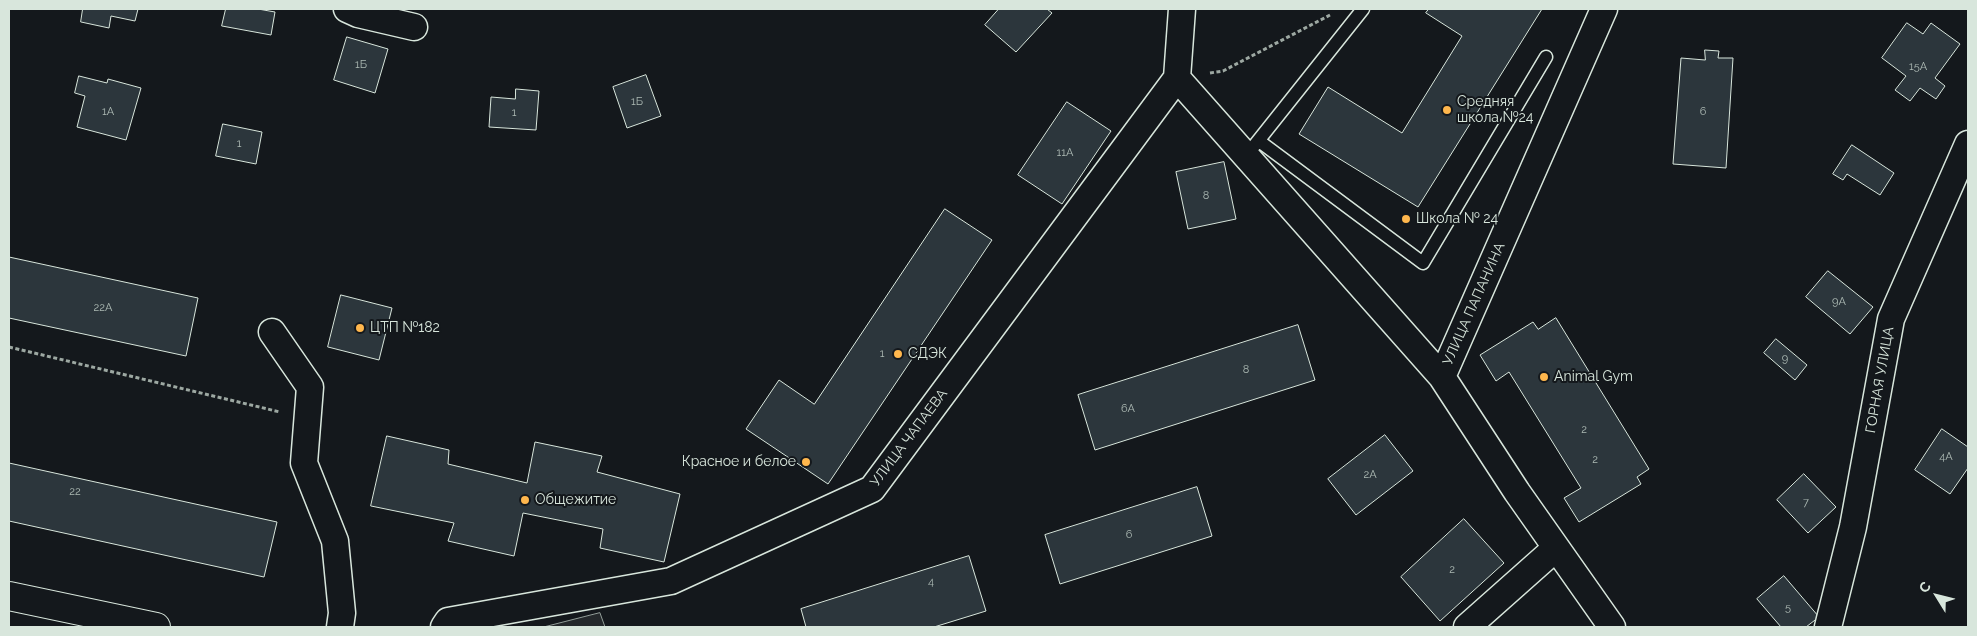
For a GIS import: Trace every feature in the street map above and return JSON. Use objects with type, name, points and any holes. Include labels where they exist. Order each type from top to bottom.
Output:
[{"type":"street","points":[[347,9],[358,14],[414,27]]},
{"type":"street","points":[[1182,9],[1177,78],[1253,148],[1442,377]]},
{"type":"street","name":"УЛИЦА ПАПАНИНА","points":[[1604,9],[1442,377],[1556,548],[1612,627]]},
{"type":"street","name":"УЛИЦА ЧАПАЕВА","points":[[444,627],[448,621],[671,582],[872,489],[1177,78]]},
{"type":"street","name":"ГОРНАЯ УЛИЦА","points":[[1828,627],[1853,526],[1891,320],[1968,144]]},
{"type":"street","points":[[272,332],[310,387],[304,463],[336,541],[342,614],[340,627]]},
{"type":"street","points":[[1467,627],[1556,548]]},
{"type":"street","points":[[9,596],[156,627]]},
{"type":"lane","points":[[1363,9],[1253,148],[1423,263],[1546,56]]},
{"type":"path","points":[[1177,78],[1223,71],[1334,13]]},
{"type":"path","points":[[9,347],[308,419]]},
{"type":"shaded area","points":[[600,613],[605,627],[544,627]]},
{"type":"building","points":[[83,9],[138,9],[135,21],[111,16],[109,28],[81,22]]},
{"type":"building","points":[[226,9],[258,9],[275,12],[271,35],[222,26]]},
{"type":"building","points":[[999,9],[1047,9],[1052,13],[1016,52],[985,25]]},
{"type":"building","name":"Средняя школа №24","points":[[1429,9],[1542,9],[1418,207],[1299,134],[1328,87],[1402,133],[1462,36],[1426,13]]},
{"type":"building","points":[[1907,23],[1923,34],[1931,23],[1960,44],[1935,78],[1945,86],[1936,99],[1920,88],[1910,101],[1895,90],[1906,76],[1882,58]]},
{"type":"building","points":[[347,37],[388,49],[375,93],[334,80]]},
{"type":"building","points":[[1705,50],[1719,51],[1718,58],[1733,58],[1726,168],[1673,164],[1681,58],[1705,60]]},
{"type":"building","points":[[646,75],[661,116],[627,128],[613,87]]},
{"type":"building","points":[[79,76],[107,83],[108,79],[141,88],[126,140],[77,127],[85,96],[75,93]]},
{"type":"building","points":[[516,89],[539,91],[536,130],[489,127],[491,97],[515,99]]},
{"type":"building","points":[[1067,102],[1111,131],[1062,204],[1018,175]]},
{"type":"building","points":[[223,124],[262,132],[256,164],[216,156]]},
{"type":"building","points":[[1852,145],[1894,173],[1880,195],[1847,174],[1843,180],[1833,174]]},
{"type":"building","points":[[1224,162],[1236,219],[1188,229],[1176,172]]},
{"type":"building","points":[[945,209],[992,240],[828,484],[746,429],[779,380],[814,404]]},
{"type":"building","points":[[9,257],[198,298],[186,356],[9,318]]},
{"type":"building","points":[[1828,271],[1873,307],[1850,334],[1806,297]]},
{"type":"building","name":"ЦТП №182","points":[[341,295],[392,308],[379,360],[328,347]]},
{"type":"building","points":[[1556,318],[1649,469],[1637,477],[1641,484],[1579,522],[1564,498],[1581,488],[1509,372],[1496,381],[1480,355],[1533,322],[1538,329]]},
{"type":"building","points":[[1298,325],[1315,380],[1095,450],[1078,395]]},
{"type":"building","points":[[1776,339],[1807,365],[1795,380],[1764,353]]},
{"type":"building","points":[[1942,429],[1968,447],[1968,468],[1950,494],[1915,470]]},
{"type":"building","points":[[1385,435],[1413,471],[1356,515],[1328,479]]},
{"type":"building","name":"Общежитие","points":[[387,436],[449,450],[448,464],[527,483],[535,442],[602,456],[597,472],[680,494],[664,562],[600,548],[603,529],[523,513],[514,556],[448,541],[454,523],[371,506]]},
{"type":"building","points":[[9,463],[277,522],[264,577],[9,521]]},
{"type":"building","points":[[1804,474],[1836,507],[1808,533],[1777,500]]},
{"type":"building","points":[[1197,487],[1212,536],[1060,584],[1045,535]]},
{"type":"building","points":[[1464,519],[1504,563],[1440,621],[1401,577]]},
{"type":"building","points":[[969,556],[986,611],[934,627],[806,627],[801,609]]},
{"type":"building","points":[[1784,576],[1819,617],[1806,627],[1781,627],[1757,599]]},
{"type":"place","name":"Средняя школа №24","points":[[1447,110]]},
{"type":"place","name":"Школа № 24","points":[[1406,219]]},
{"type":"place","name":"ЦТП №182","points":[[360,328]]},
{"type":"place","name":"СДЭК","points":[[898,354]]},
{"type":"place","name":"Animal Gym","points":[[1544,377]]},
{"type":"place","name":"Красное и белое","points":[[806,462]]},
{"type":"place","name":"Общежитие","points":[[525,500]]}]
